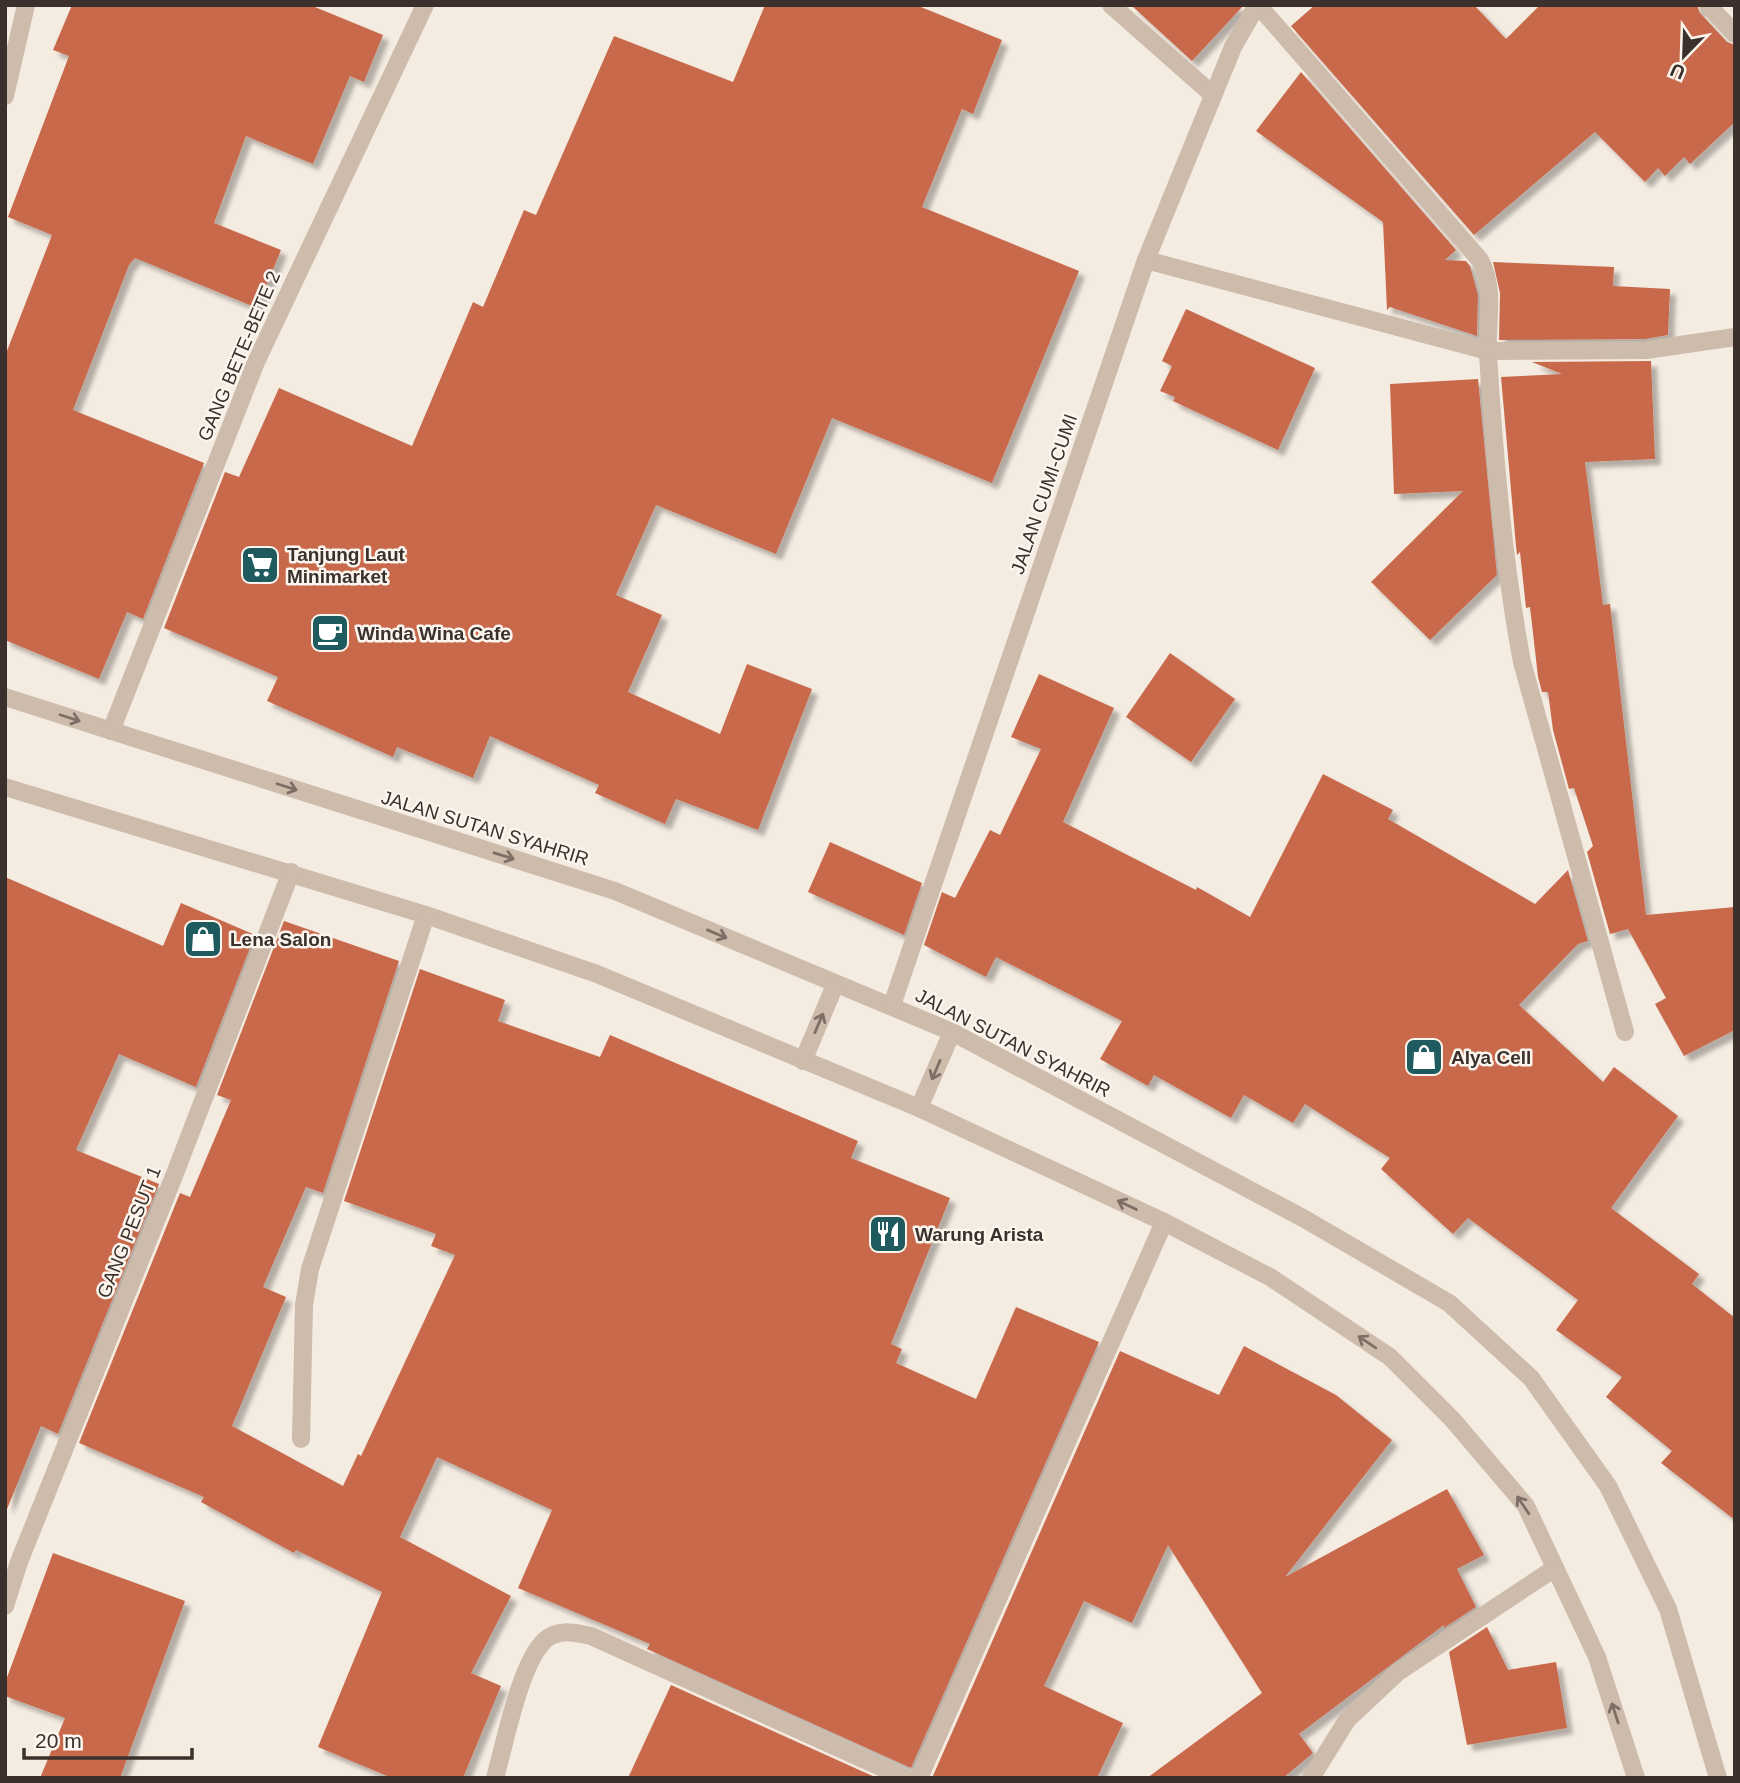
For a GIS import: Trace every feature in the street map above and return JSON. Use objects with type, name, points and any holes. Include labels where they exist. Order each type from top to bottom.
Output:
[{"type":"street","points":[[5,96],[26,5]]},
{"type":"street","name":"GANG BETE-BETE 2","points":[[111,731],[256,362],[425,5]]},
{"type":"street","points":[[1111,5],[1213,95]]},
{"type":"street","points":[[1258,5],[1479,260],[1489,277],[1488,351],[1511,601],[1522,662],[1625,1032]]},
{"type":"street","name":"JALAN CUMI-CUMI","points":[[892,1005],[1146,260],[1233,47],[1258,5]]},
{"type":"street","points":[[1708,5],[1735,34]]},
{"type":"street","points":[[1146,260],[1488,351],[1646,350],[1735,337]]},
{"type":"street","name":"JALAN SUTAN SYAHRIR","points":[[5,697],[615,891],[835,985],[892,1005],[952,1032],[1303,1218],[1449,1303],[1531,1378],[1608,1486],[1668,1609],[1718,1778]]},
{"type":"street","points":[[5,787],[426,915],[597,974],[919,1108],[1164,1222],[1270,1277],[1390,1357],[1452,1419],[1526,1506],[1597,1657],[1636,1778]]},
{"type":"street","name":"GANG PESUT 1","points":[[5,1606],[19,1562],[174,1175],[290,873]]},
{"type":"street","points":[[301,1439],[304,1305],[310,1269],[426,915]]},
{"type":"street","points":[[803,1061],[835,985]]},
{"type":"street","points":[[919,1108],[952,1032]]},
{"type":"street","points":[[919,1778],[1164,1222]]},
{"type":"street","points":[[1311,1778],[1347,1720],[1398,1672],[1555,1568]]},
{"type":"street","points":[[495,1778],[528,1664],[546,1639],[567,1631],[591,1636],[905,1778]]},
{"type":"building","points":[[72,5],[310,5],[383,35],[364,82],[350,76],[313,164],[246,136],[214,223],[281,250],[257,308],[135,258],[129,265],[73,410],[204,463],[143,619],[127,612],[99,679],[5,640],[5,356],[52,235],[8,217],[69,56],[53,50]]},
{"type":"building","points":[[765,5],[916,5],[1002,40],[973,114],[962,109],[922,207],[1079,271],[992,483],[832,418],[776,554],[656,505],[616,595],[662,615],[628,692],[720,734],[747,664],[812,689],[758,830],[676,799],[665,824],[595,793],[599,785],[490,736],[473,778],[397,747],[393,757],[267,701],[278,677],[164,628],[225,472],[239,477],[279,388],[412,446],[473,302],[483,307],[524,210],[536,215],[614,36],[733,82]]},
{"type":"building","points":[[1131,5],[1244,5],[1192,61]]},
{"type":"building","points":[[1315,5],[1474,5],[1506,39],[1540,5],[1697,5],[1700,13],[1727,42],[1735,45],[1735,122],[1690,164],[1684,157],[1665,176],[1658,168],[1645,182],[1595,132],[1474,235],[1291,26]]},
{"type":"building","points":[[1301,72],[1456,250],[1445,260],[1466,261],[1470,266],[1478,295],[1477,336],[1390,307],[1387,310],[1383,222],[1256,131]]},
{"type":"building","points":[[1493,262],[1614,267],[1613,286],[1670,289],[1668,335],[1645,339],[1499,340],[1500,293]]},
{"type":"building","points":[[1186,309],[1315,368],[1278,450],[1173,401],[1175,397],[1160,391],[1172,366],[1162,361]]},
{"type":"building","points":[[1651,361],[1655,459],[1585,462],[1603,605],[1610,604],[1646,915],[1735,907],[1735,1030],[1684,1056],[1655,1004],[1666,998],[1628,929],[1610,934],[1587,852],[1593,846],[1574,788],[1569,789],[1553,730],[1548,692],[1542,692],[1530,607],[1526,608],[1520,552],[1517,555],[1501,377],[1562,374],[1532,362]]},
{"type":"building","points":[[1478,379],[1497,575],[1430,640],[1371,582],[1463,491],[1394,494],[1390,384]]},
{"type":"building","points":[[1170,653],[1235,699],[1191,762],[1126,717]]},
{"type":"building","points":[[1039,674],[1114,708],[1063,822],[1196,890],[1197,887],[1250,917],[1323,774],[1393,810],[1388,819],[1535,904],[1568,870],[1588,941],[1578,944],[1519,1005],[1603,1082],[1614,1067],[1678,1116],[1611,1208],[1699,1274],[1692,1284],[1735,1318],[1735,1520],[1661,1463],[1672,1451],[1606,1397],[1622,1377],[1556,1330],[1578,1300],[1468,1218],[1453,1234],[1381,1169],[1390,1158],[1305,1104],[1293,1123],[1244,1095],[1231,1118],[1154,1075],[1148,1086],[1100,1059],[1122,1021],[996,957],[986,977],[924,945],[942,892],[955,898],[990,830],[1000,835],[1041,749],[1011,737]]},
{"type":"building","points":[[830,842],[922,883],[904,935],[808,892]]},
{"type":"building","points":[[5,877],[163,946],[181,903],[255,935],[196,1087],[119,1054],[76,1150],[159,1184],[58,1434],[41,1426],[7,1509]]},
{"type":"building","points":[[284,921],[399,961],[323,1193],[306,1187],[263,1287],[286,1297],[232,1426],[343,1486],[358,1454],[361,1456],[455,1255],[431,1246],[436,1234],[344,1201],[420,969],[505,1000],[498,1021],[600,1057],[610,1035],[858,1141],[851,1158],[950,1198],[891,1344],[902,1349],[896,1363],[976,1399],[1016,1307],[1099,1342],[911,1768],[647,1649],[650,1644],[518,1588],[552,1510],[437,1457],[400,1537],[511,1596],[471,1673],[501,1686],[463,1778],[392,1778],[318,1747],[382,1592],[296,1550],[294,1553],[201,1502],[204,1497],[79,1443],[180,1193],[190,1197],[231,1100],[217,1095]]},
{"type":"building","points":[[1244,1346],[1336,1395],[1392,1440],[1285,1577],[1447,1489],[1484,1555],[1457,1569],[1476,1607],[1444,1628],[1444,1625],[1299,1734],[1313,1753],[1283,1778],[1147,1778],[1262,1693],[1168,1545],[1132,1623],[1084,1601],[1044,1686],[1123,1723],[1097,1778],[932,1778],[1120,1351],[1219,1395]]},
{"type":"building","points":[[53,1553],[185,1601],[120,1778],[40,1778],[65,1718],[5,1696],[5,1683]]},
{"type":"building","points":[[1487,1627],[1508,1670],[1556,1662],[1567,1728],[1467,1745],[1449,1652]]},
{"type":"building","points":[[671,1685],[877,1778],[628,1778]]},
{"type":"place","name":"Tanjung Laut Minimarket","points":[[260,565]]},
{"type":"place","name":"Winda Wina Cafe","points":[[330,633]]},
{"type":"place","name":"Lena Salon","points":[[203,939]]},
{"type":"place","name":"Alya Cell","points":[[1424,1057]]},
{"type":"place","name":"Warung Arista","points":[[888,1234]]}]
